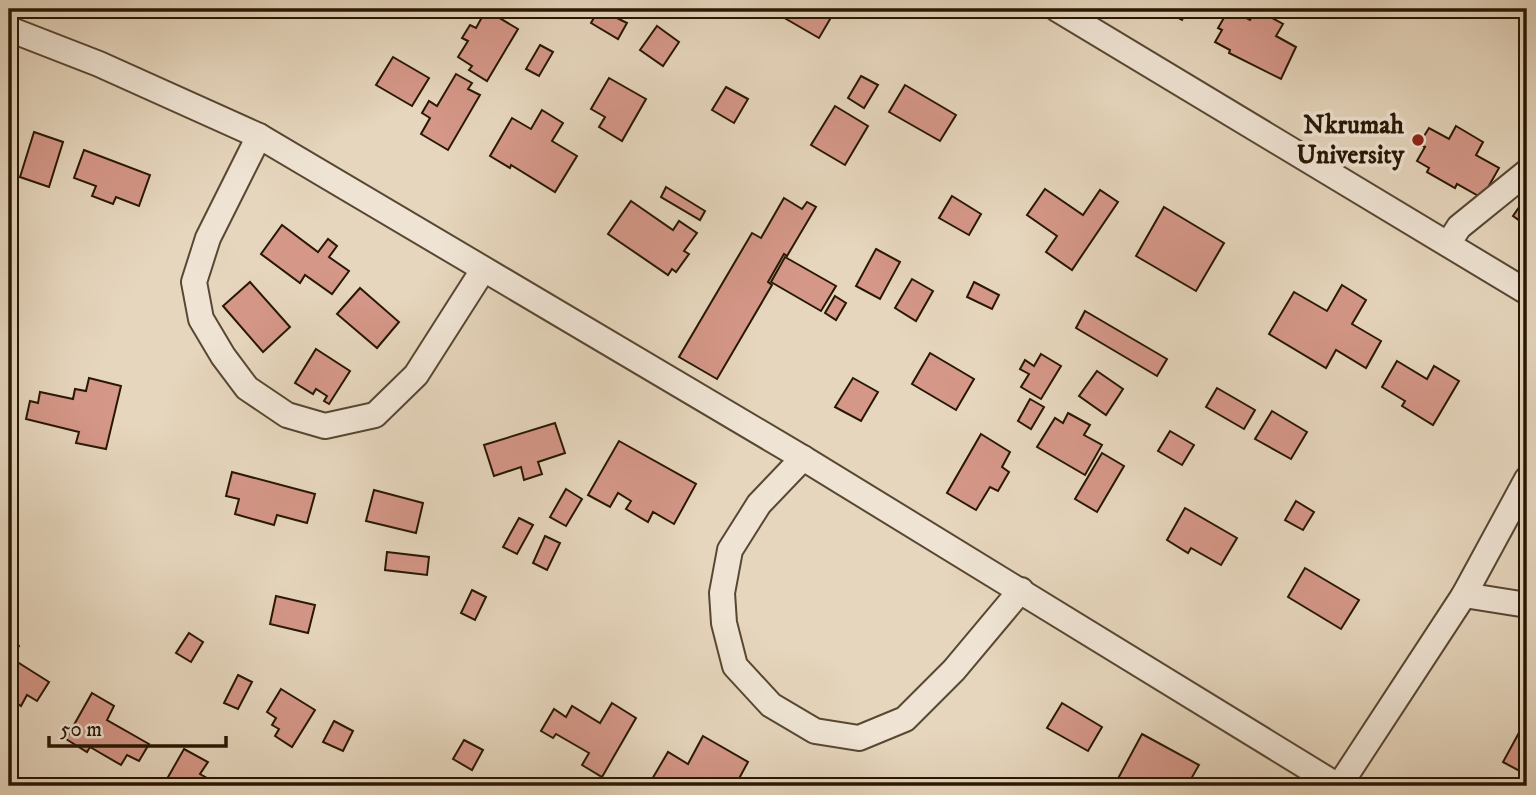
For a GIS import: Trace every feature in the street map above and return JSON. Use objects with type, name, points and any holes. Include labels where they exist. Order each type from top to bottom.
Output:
[{"type":"street","points":[[1057,9],[1527,292]]},
{"type":"street","points":[[9,29],[99,64],[260,136],[803,458],[1339,786],[1464,595],[1527,479]]},
{"type":"street","points":[[260,136],[208,237],[194,282],[201,318],[223,356],[247,388],[286,415],[325,426],[375,415],[416,375],[484,270]]},
{"type":"street","points":[[1448,244],[1459,227],[1527,172]]},
{"type":"street","points":[[803,458],[759,504],[730,550],[722,593],[724,623],[735,666],[771,705],[815,731],[859,738],[905,719],[954,670],[1021,590]]},
{"type":"street","points":[[1464,595],[1527,606]]},
{"type":"building","points":[[599,9],[627,23],[618,39],[591,23]]},
{"type":"building","points":[[769,9],[836,9],[819,38]]},
{"type":"building","points":[[1162,9],[1188,9],[1182,20]]},
{"type":"building","points":[[1229,9],[1250,20],[1256,9],[1283,24],[1276,36],[1296,47],[1281,79],[1229,53],[1230,50],[1215,42],[1222,30],[1218,28]]},
{"type":"building","points":[[486,10],[518,29],[487,81],[469,70],[472,66],[458,57],[468,41],[462,38],[470,25],[476,28]]},
{"type":"building","points":[[657,26],[679,42],[663,66],[640,50]]},
{"type":"building","points":[[540,45],[553,52],[539,76],[526,69]]},
{"type":"building","points":[[393,57],[429,78],[412,106],[376,85]]},
{"type":"building","points":[[456,74],[472,83],[468,89],[480,95],[448,150],[421,134],[430,118],[422,113],[429,101],[437,106]]},
{"type":"building","points":[[861,76],[878,85],[864,108],[848,98]]},
{"type":"building","points":[[609,78],[646,99],[622,141],[599,127],[605,117],[591,109]]},
{"type":"building","points":[[905,85],[956,115],[940,141],[889,112]]},
{"type":"building","points":[[726,87],[748,99],[734,123],[712,110]]},
{"type":"building","points":[[835,106],[868,126],[845,165],[811,145]]},
{"type":"building","points":[[542,110],[563,123],[552,141],[577,156],[555,192],[511,165],[510,168],[490,156],[512,118],[531,129]]},
{"type":"building","points":[[1456,126],[1483,142],[1476,155],[1499,168],[1482,198],[1457,184],[1455,188],[1427,172],[1429,168],[1417,161],[1425,147],[1419,144],[1429,128],[1449,139]]},
{"type":"building","points":[[34,132],[63,142],[49,187],[20,177]]},
{"type":"building","points":[[84,150],[150,175],[139,206],[116,197],[113,204],[92,196],[96,186],[74,178]]},
{"type":"building","points":[[666,187],[705,211],[700,220],[661,197]]},
{"type":"building","points":[[1045,189],[1083,215],[1100,190],[1118,202],[1072,270],[1046,252],[1057,236],[1027,215]]},
{"type":"building","points":[[952,196],[981,214],[969,235],[939,218]]},
{"type":"building","points":[[784,198],[802,209],[807,202],[816,207],[787,256],[784,254],[768,282],[772,285],[717,379],[679,357],[752,233],[761,238]]},
{"type":"building","points":[[1527,198],[1527,226],[1513,216]]},
{"type":"building","points":[[631,201],[673,230],[679,221],[697,233],[684,251],[689,254],[676,272],[672,269],[668,275],[608,234]]},
{"type":"building","points":[[1164,207],[1224,243],[1196,291],[1136,256]]},
{"type":"building","points":[[282,225],[318,252],[328,239],[337,246],[329,257],[349,271],[332,294],[305,275],[300,283],[261,254]]},
{"type":"building","points":[[876,249],[900,262],[880,299],[856,286]]},
{"type":"building","points":[[785,257],[836,286],[821,311],[771,282]]},
{"type":"building","points":[[912,279],[933,291],[916,321],[895,308]]},
{"type":"building","points":[[250,282],[290,327],[263,352],[223,306]]},
{"type":"building","points":[[974,282],[999,295],[992,309],[967,297]]},
{"type":"building","points":[[1342,285],[1366,300],[1352,324],[1381,341],[1366,368],[1336,350],[1326,368],[1269,334],[1294,292],[1327,311]]},
{"type":"building","points":[[360,288],[399,322],[377,348],[337,314]]},
{"type":"building","points":[[835,296],[846,303],[836,320],[825,313]]},
{"type":"building","points":[[1085,311],[1167,359],[1157,376],[1076,328]]},
{"type":"building","points":[[316,349],[350,371],[329,404],[324,401],[327,396],[316,389],[313,394],[295,383]]},
{"type":"building","points":[[930,353],[974,379],[956,410],[912,384]]},
{"type":"building","points":[[1041,354],[1061,366],[1041,399],[1021,387],[1029,374],[1020,369],[1025,360],[1034,366]]},
{"type":"building","points":[[1397,361],[1427,379],[1434,366],[1459,381],[1433,425],[1402,406],[1405,401],[1382,387]]},
{"type":"building","points":[[1097,371],[1123,389],[1106,415],[1079,396]]},
{"type":"building","points":[[89,378],[121,386],[106,449],[76,443],[79,432],[26,419],[30,401],[38,403],[40,392],[73,399],[75,389],[86,391]]},
{"type":"building","points":[[853,378],[878,392],[861,421],[835,407]]},
{"type":"building","points":[[1217,388],[1255,410],[1244,429],[1206,407]]},
{"type":"building","points":[[1030,399],[1044,407],[1031,429],[1018,421]]},
{"type":"building","points":[[1272,411],[1307,432],[1291,459],[1255,439]]},
{"type":"building","points":[[1068,413],[1090,425],[1084,435],[1102,445],[1085,475],[1037,447],[1055,418],[1063,423]]},
{"type":"building","points":[[555,423],[565,453],[538,462],[542,474],[524,480],[521,467],[494,476],[484,445]]},
{"type":"building","points":[[1170,431],[1194,445],[1182,465],[1158,451]]},
{"type":"building","points":[[981,434],[1010,452],[1002,467],[1009,472],[998,491],[990,487],[976,510],[947,493]]},
{"type":"building","points":[[619,441],[696,484],[674,524],[653,512],[648,522],[626,509],[631,501],[618,493],[610,507],[588,495]]},
{"type":"building","points":[[1102,453],[1124,466],[1097,512],[1075,499]]},
{"type":"building","points":[[232,472],[315,494],[307,523],[277,515],[274,525],[235,514],[239,499],[226,496]]},
{"type":"building","points":[[566,489],[582,499],[566,526],[550,517]]},
{"type":"building","points":[[374,490],[423,503],[416,533],[366,521]]},
{"type":"building","points":[[1296,501],[1314,512],[1303,530],[1285,520]]},
{"type":"building","points":[[1185,508],[1237,538],[1221,565],[1191,548],[1188,553],[1167,540]]},
{"type":"building","points":[[519,518],[533,525],[517,554],[503,547]]},
{"type":"building","points":[[545,536],[560,543],[547,570],[533,563]]},
{"type":"building","points":[[387,552],[429,557],[427,575],[385,570]]},
{"type":"building","points":[[1305,568],[1359,600],[1341,629],[1288,597]]},
{"type":"building","points":[[472,590],[486,597],[475,620],[461,613]]},
{"type":"building","points":[[276,596],[315,605],[308,633],[270,624]]},
{"type":"building","points":[[189,633],[203,642],[191,662],[176,653]]},
{"type":"building","points":[[9,639],[19,646],[11,658],[49,682],[37,701],[27,695],[21,706],[9,698]]},
{"type":"building","points":[[238,675],[252,682],[238,709],[224,703]]},
{"type":"building","points":[[281,689],[315,710],[292,747],[275,736],[279,729],[272,725],[276,718],[267,712]]},
{"type":"building","points":[[92,693],[114,706],[107,720],[149,744],[139,761],[127,755],[121,765],[90,747],[87,752],[66,739]]},
{"type":"building","points":[[612,703],[636,718],[602,777],[582,765],[589,753],[556,734],[553,738],[541,731],[554,709],[566,717],[572,706],[600,723]]},
{"type":"building","points":[[1062,703],[1102,727],[1088,751],[1047,728]]},
{"type":"building","points":[[1527,718],[1527,775],[1503,762]]},
{"type":"building","points":[[334,721],[353,731],[343,751],[323,742]]},
{"type":"building","points":[[1142,734],[1199,765],[1187,786],[1114,786]]},
{"type":"building","points":[[703,736],[748,762],[735,786],[648,786],[668,752],[688,764]]},
{"type":"building","points":[[464,740],[483,750],[472,770],[453,759]]},
{"type":"building","points":[[184,749],[208,762],[200,774],[221,786],[163,786]]},
{"type":"place","name":"Nkrumah University","points":[[1418,140]]}]
